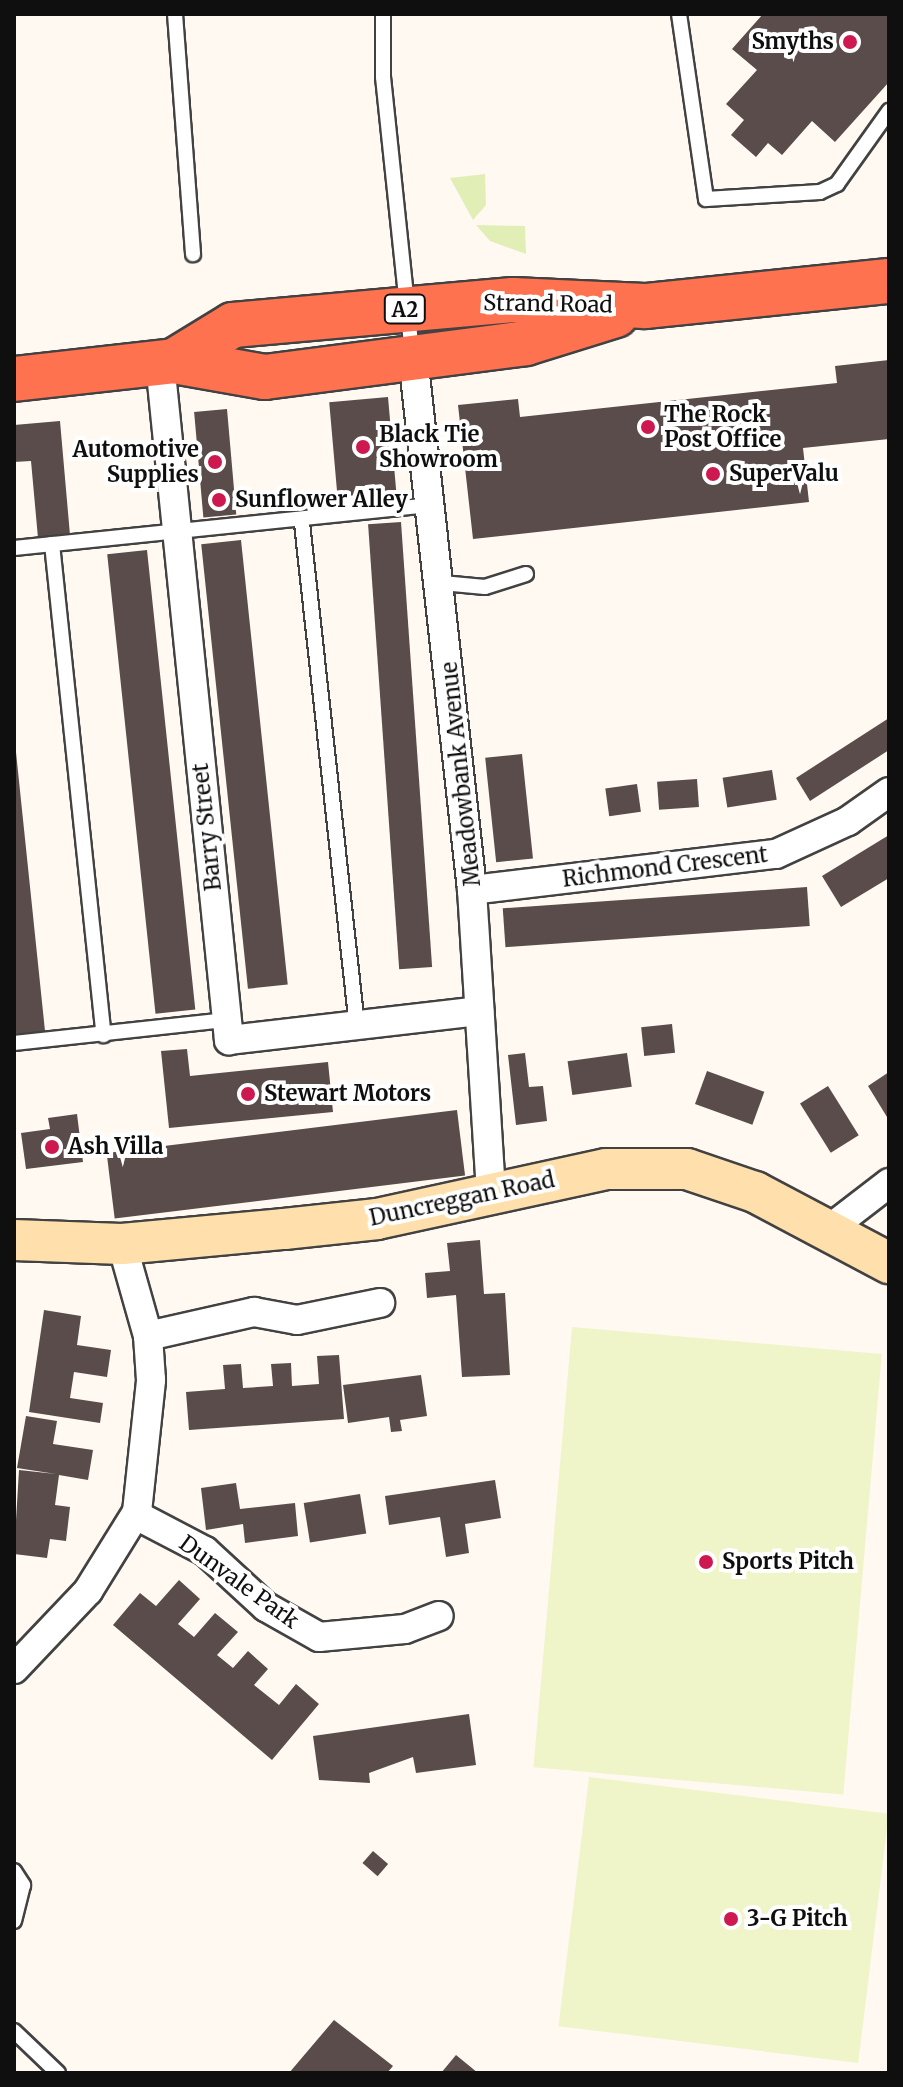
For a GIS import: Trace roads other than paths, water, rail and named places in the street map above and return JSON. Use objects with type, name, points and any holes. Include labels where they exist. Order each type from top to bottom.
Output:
[{"type":"highway","name":"Strand Road","points":[[167,362],[233,325],[513,300],[645,306],[889,281]]},
{"type":"highway","name":"Strand Road","points":[[14,379],[167,362],[246,378],[526,343],[645,306]]},
{"type":"main road","name":"Duncreggan Road","points":[[14,1240],[122,1244],[377,1219],[606,1169],[687,1169],[755,1192],[889,1263]]},
{"type":"street","name":"Meadowbank Avenue","points":[[413,357],[442,583],[472,890],[491,1192]]},
{"type":"street","name":"Barry Street","points":[[167,362],[177,532],[227,1020]]},
{"type":"street","name":"Richmond Crescent","points":[[472,890],[776,854],[848,821],[889,792]]},
{"type":"street","points":[[227,1020],[229,1040],[479,1011]]},
{"type":"street","points":[[828,1230],[889,1183]]},
{"type":"street","points":[[14,1669],[88,1591],[136,1515],[150,1421],[148,1336],[122,1244]]},
{"type":"street","points":[[148,1336],[254,1312],[297,1320],[380,1303]]},
{"type":"street","name":"Dunvale Park","points":[[136,1515],[205,1551],[266,1607],[319,1637],[405,1629],[439,1616]]},
{"type":"lane","points":[[175,14],[193,254]]},
{"type":"lane","points":[[383,14],[413,357]]},
{"type":"lane","points":[[679,14],[706,199],[828,188],[850,170],[889,111]]},
{"type":"lane","points":[[14,548],[302,523],[433,505]]},
{"type":"lane","points":[[302,523],[357,1026]]},
{"type":"lane","points":[[52,544],[104,1035]]},
{"type":"lane","points":[[442,583],[485,587],[526,574]]},
{"type":"lane","points":[[14,1043],[227,1020]]},
{"type":"lane","points":[[14,1871],[23,1885],[14,1921]]},
{"type":"lane","points":[[14,2031],[58,2073]]},
{"type":"place","name":"Smyths","points":[[850,42]]},
{"type":"place","name":"The Rock Post Office","points":[[648,427]]},
{"type":"place","name":"Black Tie Showroom","points":[[363,447]]},
{"type":"place","name":"Automotive Supplies","points":[[215,462]]},
{"type":"place","name":"SuperValu","points":[[713,474]]},
{"type":"place","name":"Sunflower Alley","points":[[219,500]]},
{"type":"place","name":"Stewart Motors","points":[[248,1094]]},
{"type":"place","name":"Ash Villa","points":[[52,1147]]},
{"type":"place","name":"Sports Pitch","points":[[706,1562]]},
{"type":"place","name":"3-G Pitch","points":[[731,1919]]}]
